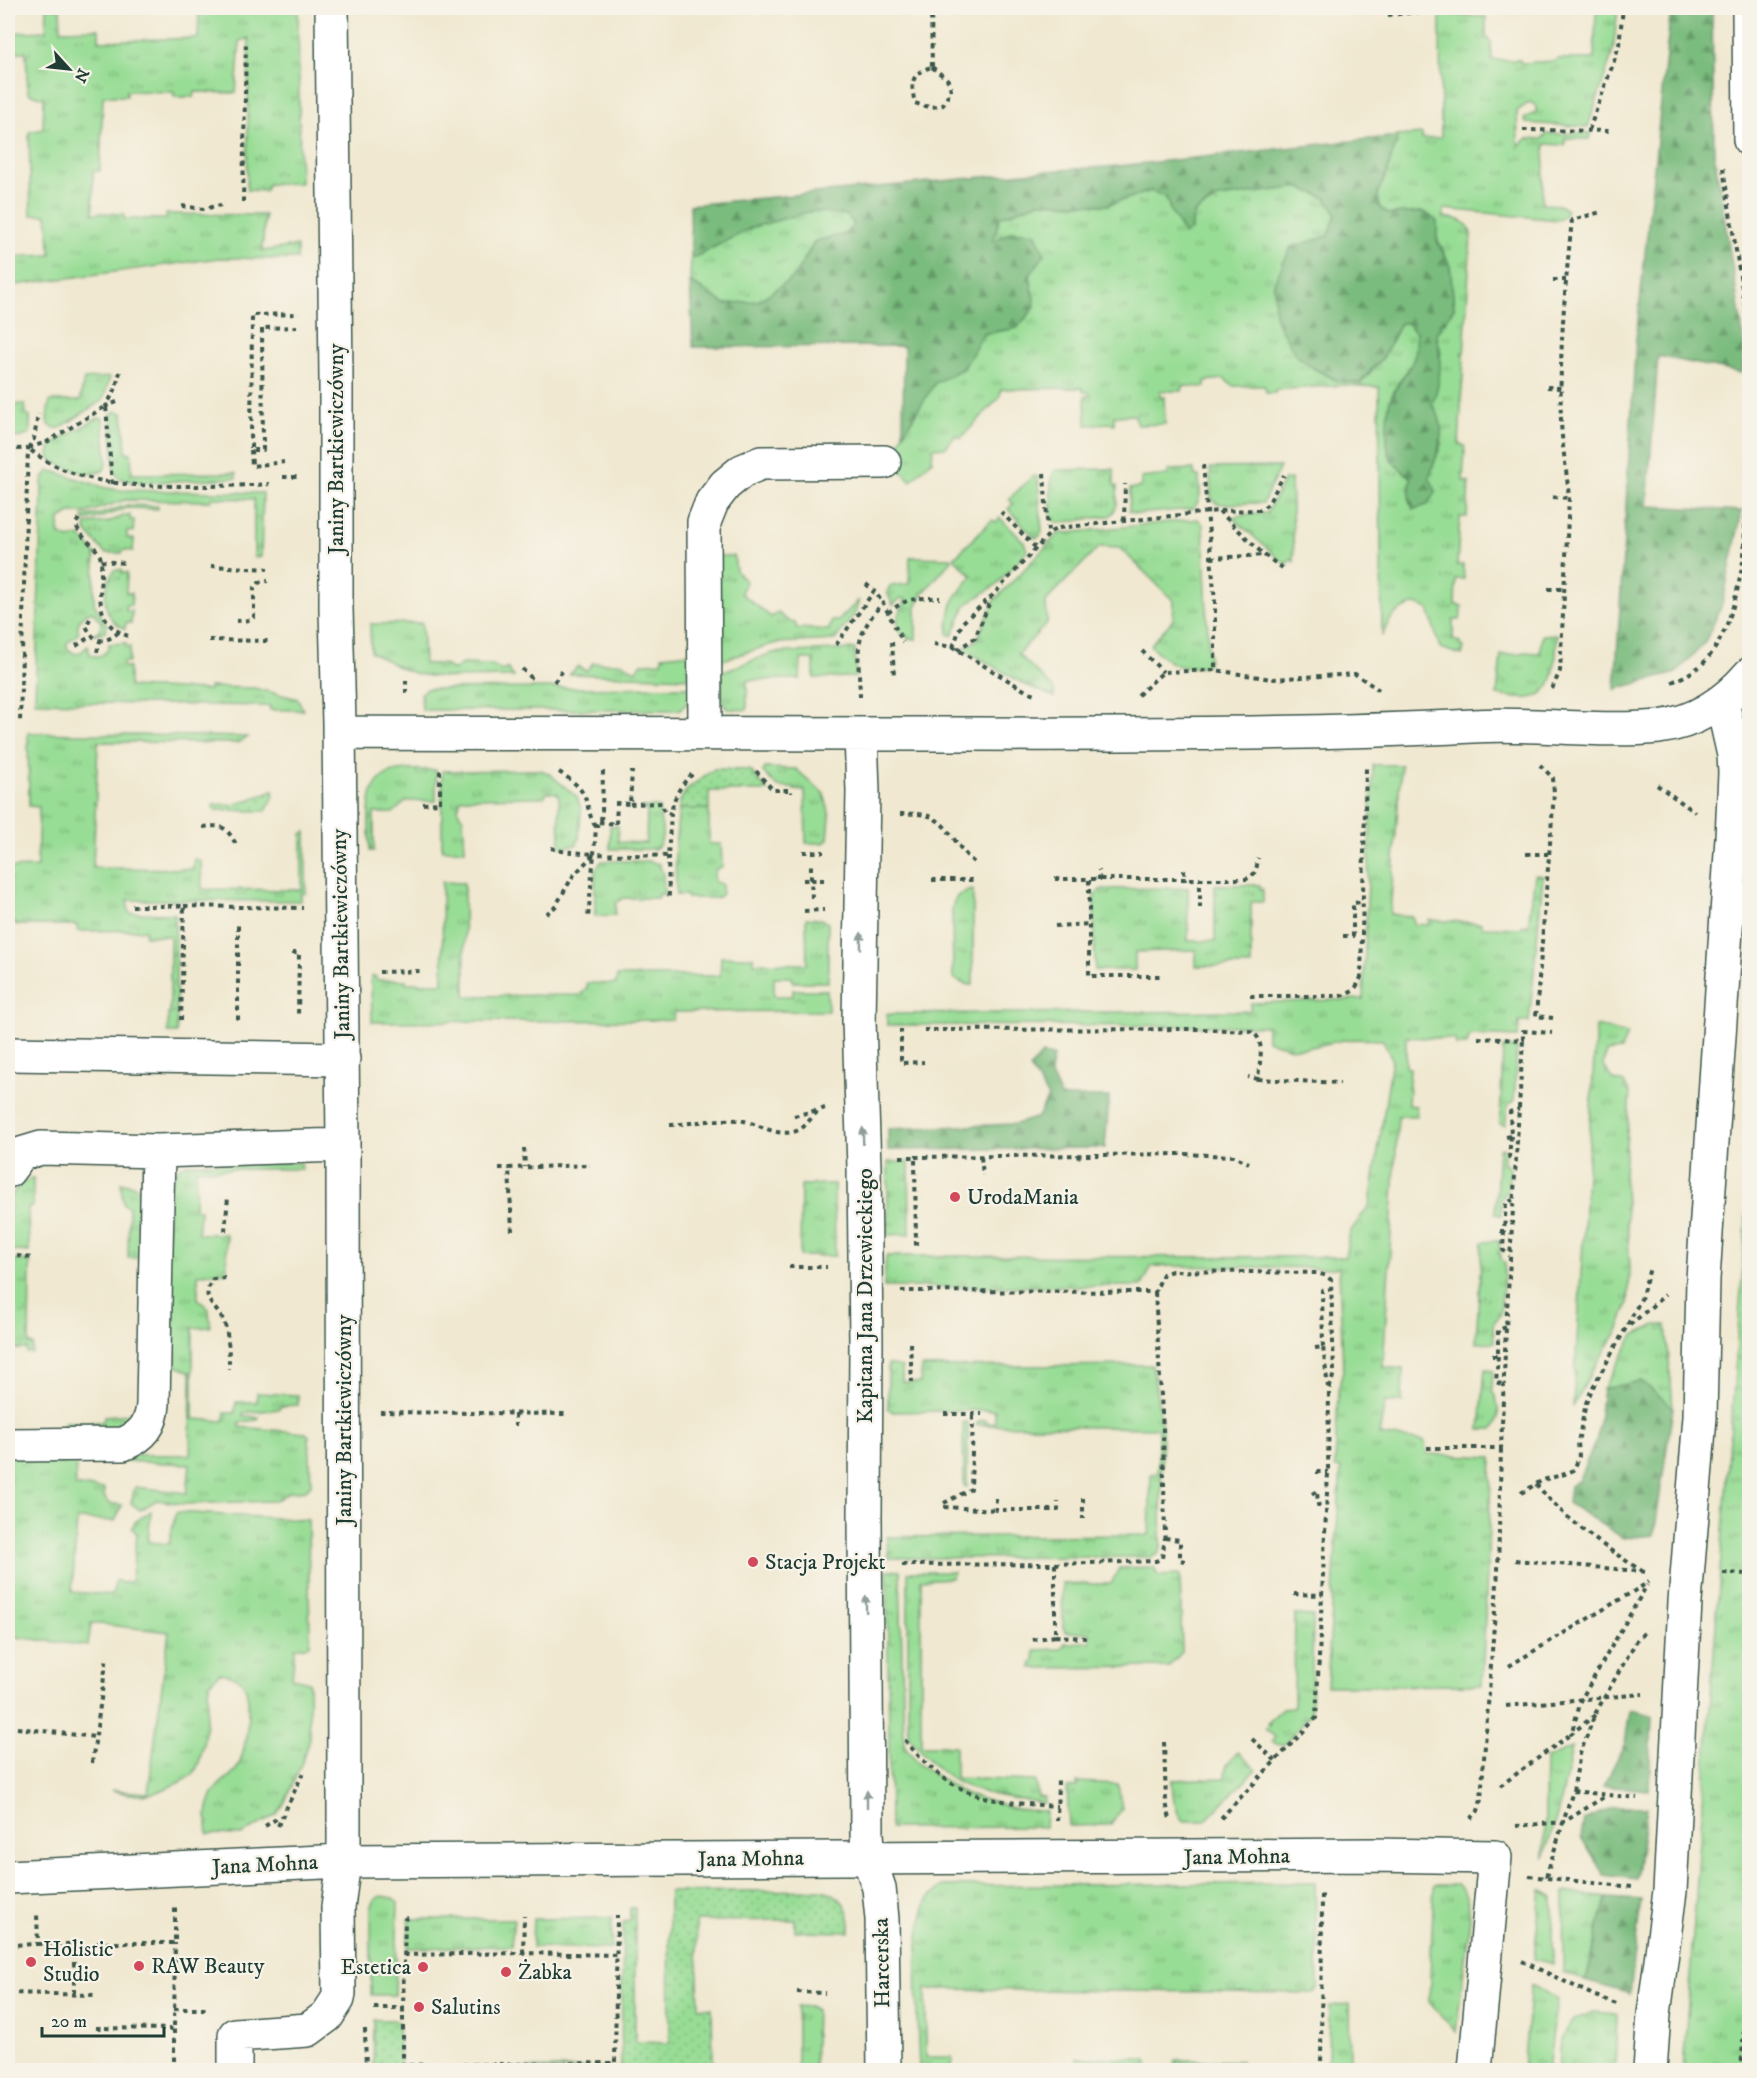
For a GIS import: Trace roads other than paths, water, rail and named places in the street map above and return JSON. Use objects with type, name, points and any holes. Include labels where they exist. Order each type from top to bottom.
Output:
[{"type":"street","name":"Janiny Bartkiewiczówny","points":[[235,2070],[235,2035],[308,2030],[332,2011],[339,1993],[338,1907],[344,1862],[344,1145],[336,609],[332,8]]},
{"type":"street","points":[[1749,8],[1749,140]]},
{"type":"street","points":[[705,733],[704,522],[712,502],[725,485],[742,471],[761,463],[884,462]]},
{"type":"street","points":[[339,733],[1247,734],[1484,725],[1572,729],[1661,727],[1710,711],[1749,674]]},
{"type":"street","points":[[1650,2070],[1654,2014],[1670,1891],[1680,1692],[1681,1582],[1700,1417],[1703,1279],[1734,790],[1734,755],[1722,702]]},
{"type":"street","name":"Kapitana Jana Drzewieckiego","points":[[861,734],[863,790],[859,1030],[864,1191],[869,1858]]},
{"type":"street","points":[[8,1054],[343,1059]]},
{"type":"street","points":[[8,1171],[21,1154],[41,1148],[158,1151],[344,1145]]},
{"type":"street","points":[[8,1445],[123,1444],[143,1432],[148,1423],[153,1404],[158,1151]]},
{"type":"street","name":"Jana Mohna","points":[[8,1877],[344,1862],[1373,1855],[1444,1857],[1494,1866],[1475,2070]]},
{"type":"street","name":"Harcerska","points":[[869,1858],[879,1888],[882,1919],[884,2070]]},
{"type":"place","name":"UrodaMania","points":[[955,1197]]},
{"type":"place","name":"Stacja Projekt","points":[[753,1562]]},
{"type":"place","name":"Holistic Studio","points":[[31,1962]]},
{"type":"place","name":"RAW Beauty","points":[[139,1966]]},
{"type":"place","name":"Estetica","points":[[423,1967]]},
{"type":"place","name":"Żabka","points":[[506,1972]]},
{"type":"place","name":"Salutins","points":[[419,2007]]}]
